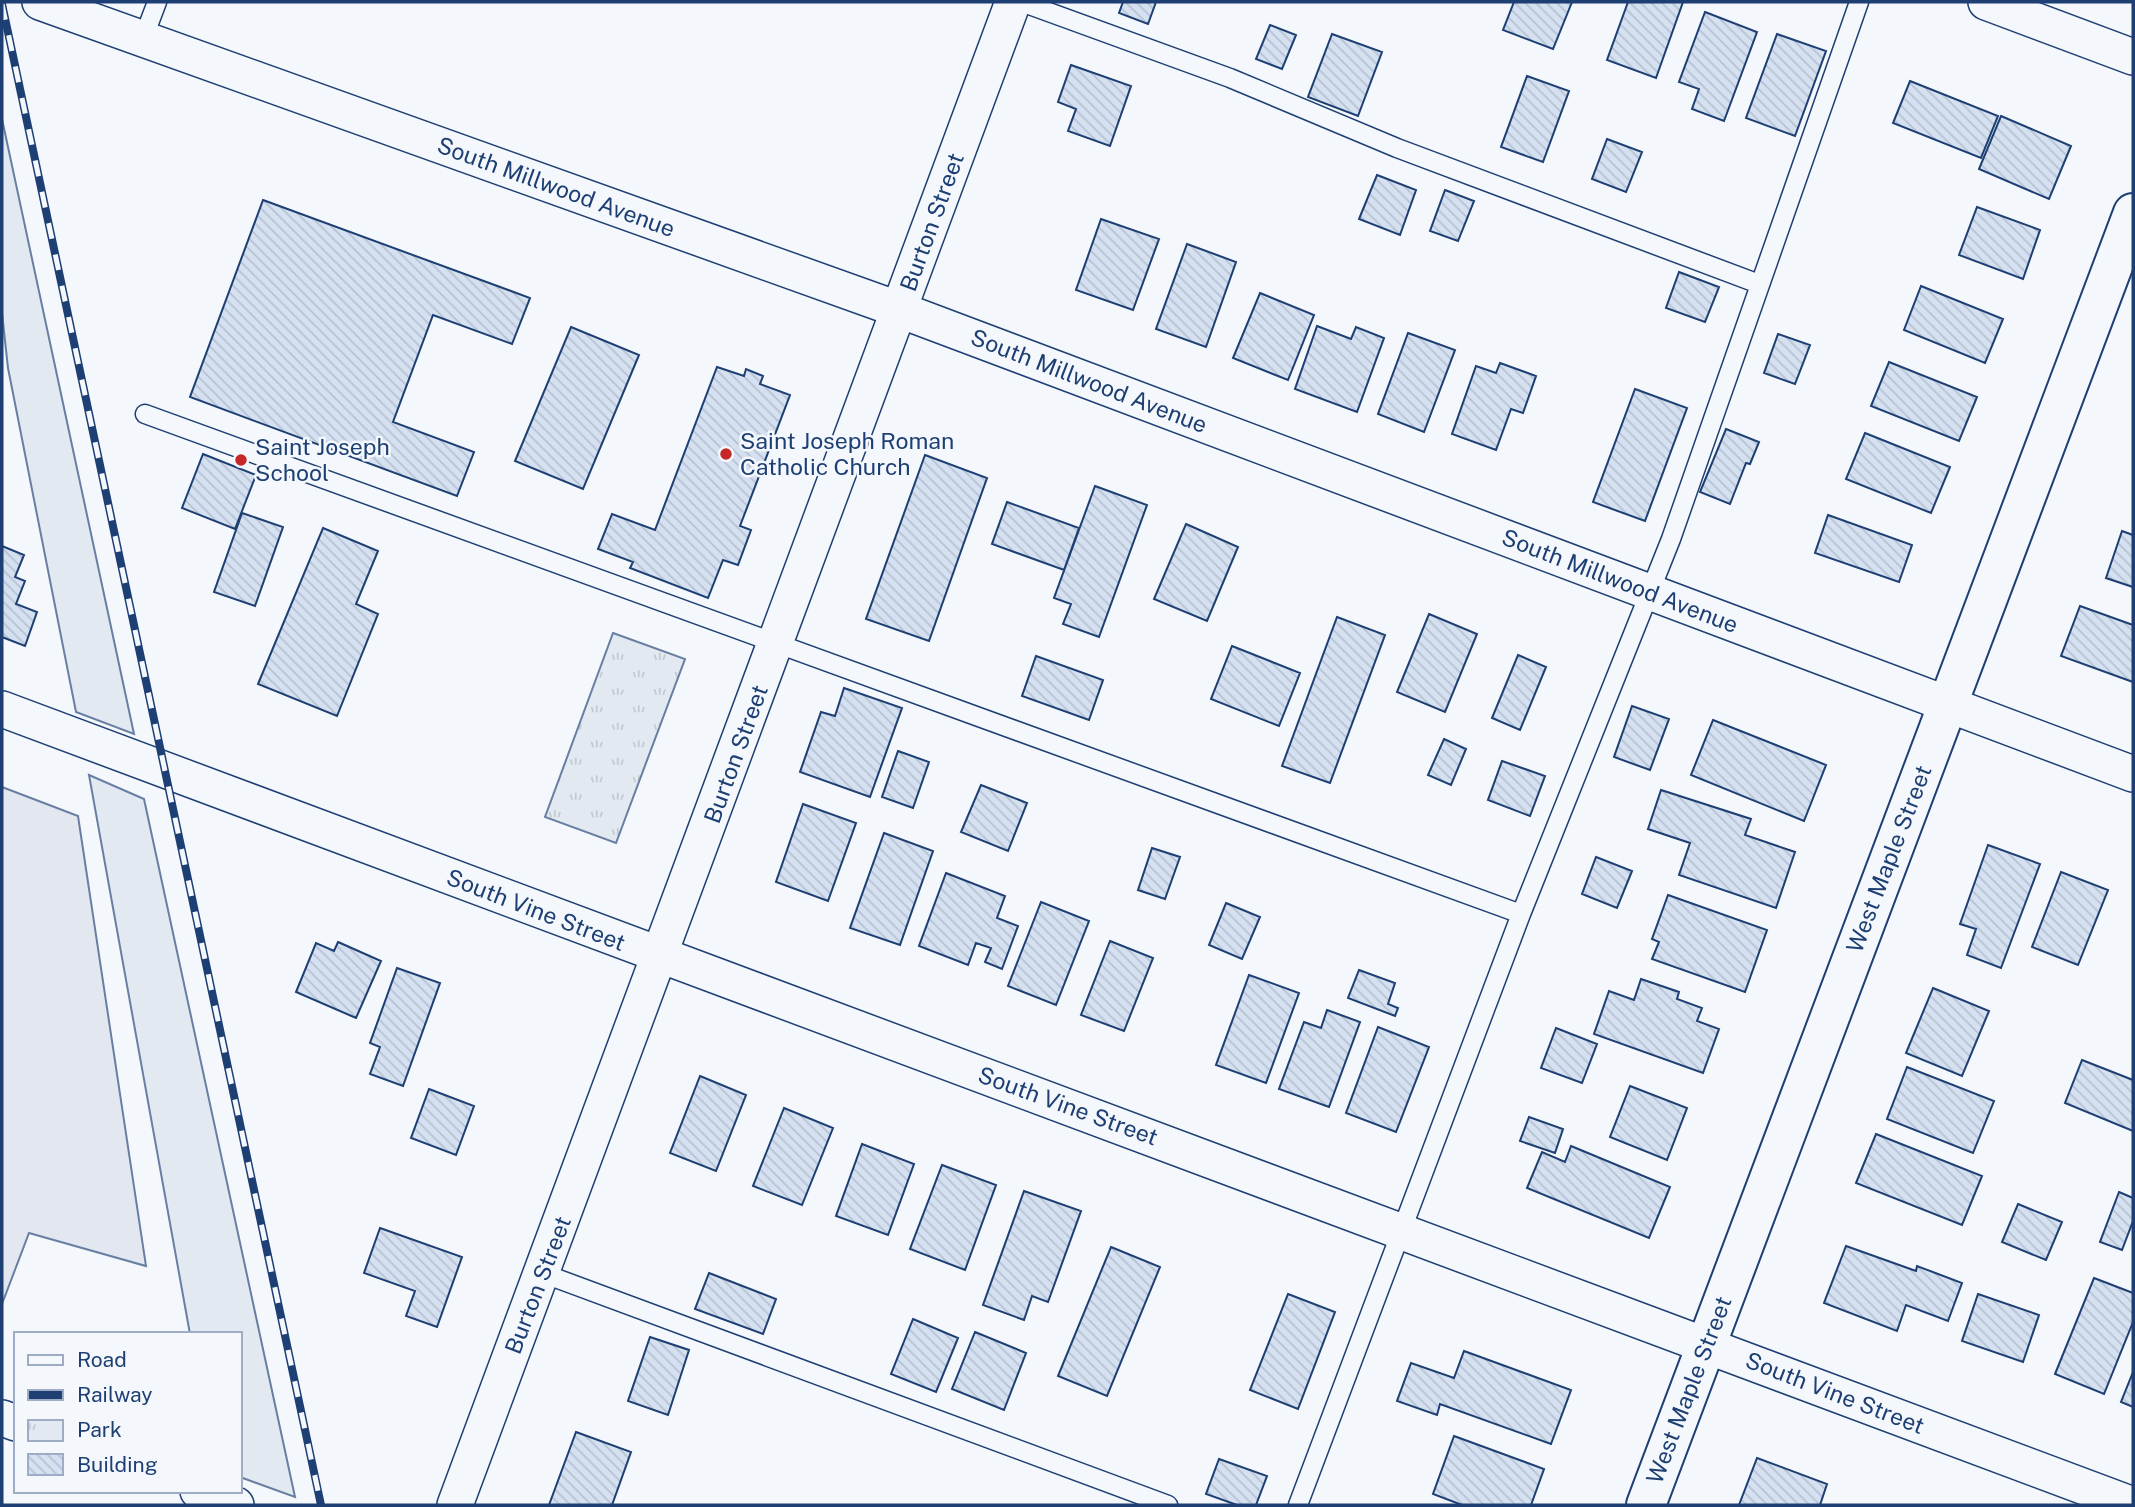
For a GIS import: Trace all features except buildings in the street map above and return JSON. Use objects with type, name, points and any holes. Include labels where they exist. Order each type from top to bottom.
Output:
[{"type":"street","name":"South Millwood Avenue","points":[[40,2],[900,310],[2133,774]]},
{"type":"street","name":"Burton Street","points":[[455,1505],[1013,2]]},
{"type":"street","points":[[1986,2],[2133,57]]},
{"type":"street","name":"West Maple Street","points":[[1646,1505],[2133,214]]},
{"type":"street","name":"South Vine Street","points":[[2,709],[1404,1230],[2133,1505]]},
{"type":"street","points":[[203,1493],[236,1505]]},
{"type":"lane","points":[[143,39],[157,2]]},
{"type":"lane","points":[[1021,2],[1230,78],[1396,148],[1759,284]]},
{"type":"lane","points":[[1298,1505],[1521,914],[1650,592],[1859,2]]},
{"type":"lane","points":[[145,414],[1521,914]]},
{"type":"lane","points":[[542,1273],[1168,1505]]},
{"type":"green space","points":[[2,119],[134,734],[76,712],[8,368],[2,313]]},
{"type":"green space","points":[[613,633],[685,659],[616,843],[545,817]]},
{"type":"green space","points":[[89,775],[144,799],[295,1497],[242,1478],[242,1332],[190,1332]]},
{"type":"shaded area","points":[[2,787],[78,816],[146,1266],[29,1233],[2,1304]]},
{"type":"railway","points":[[2,4],[321,1505]]},
{"type":"place","name":"Saint Joseph Roman Catholic Church","points":[[726,454]]},
{"type":"place","name":"Saint Joseph School","points":[[241,460]]}]
